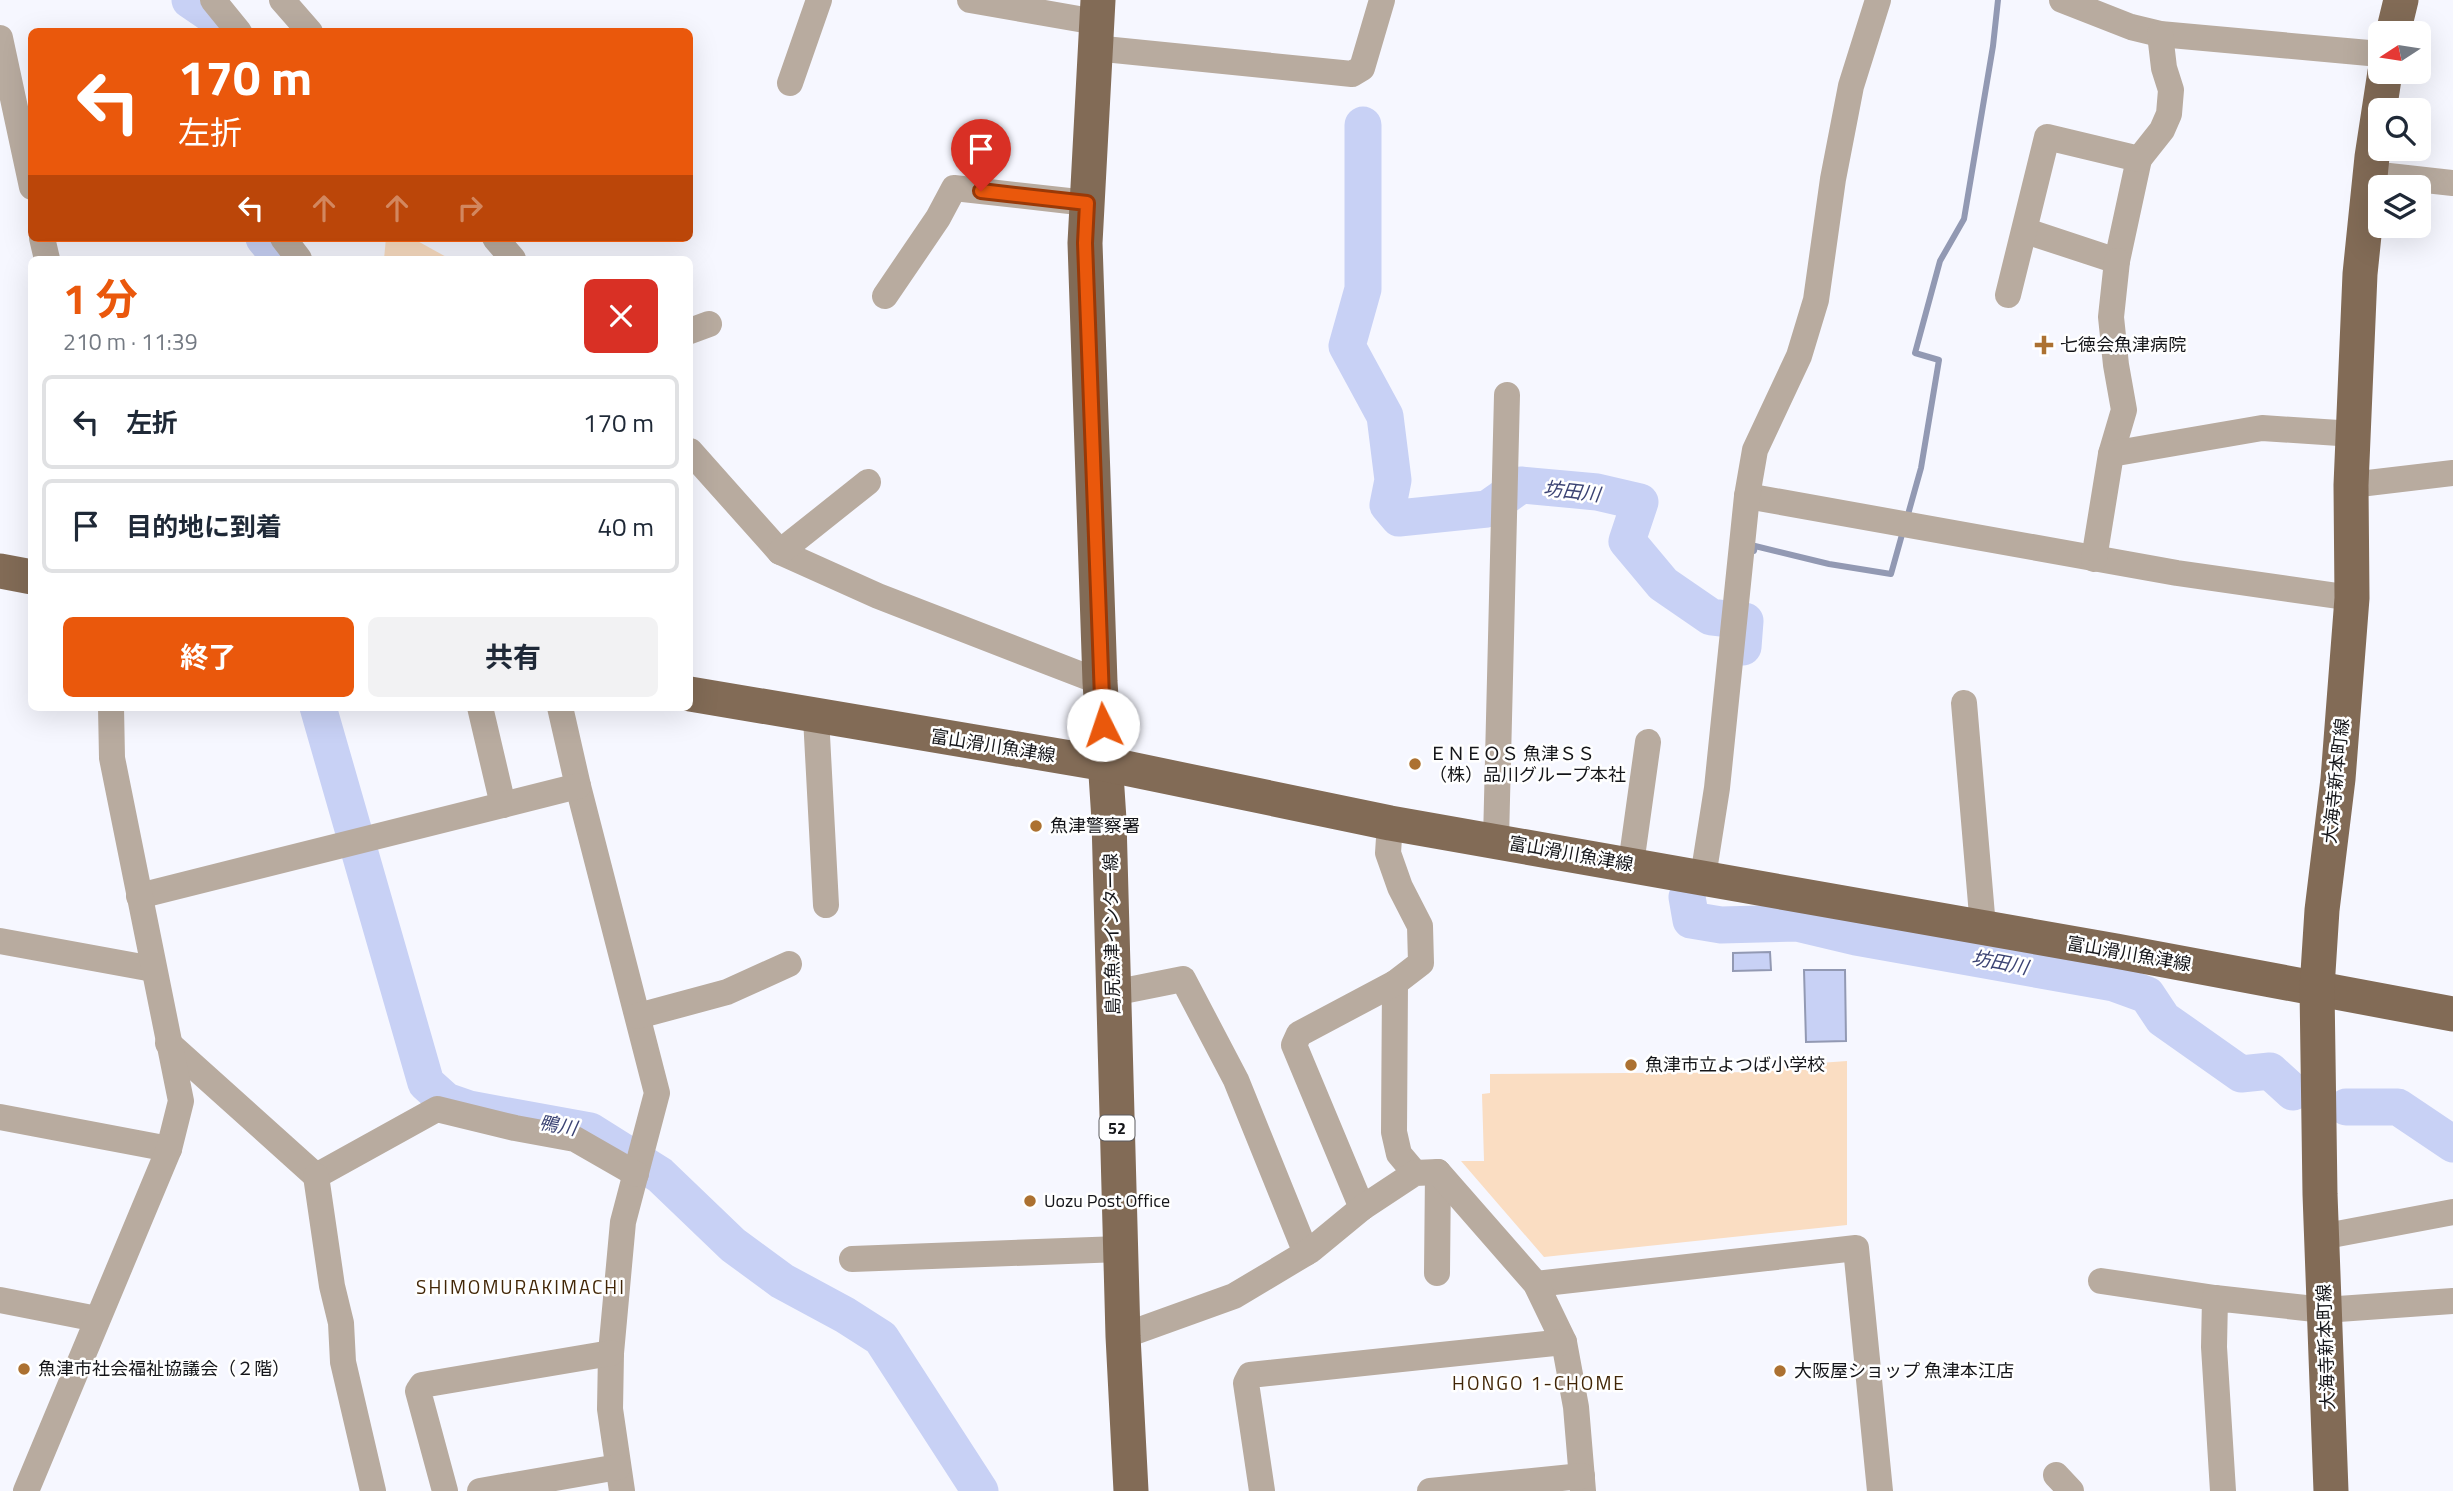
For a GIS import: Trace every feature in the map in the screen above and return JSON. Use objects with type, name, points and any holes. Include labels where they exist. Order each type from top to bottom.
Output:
[{"type":"main road","points":[[2396,21],[2401,0]]},
{"type":"main road","name":"島尻魚津インター線","points":[[1096,24],[1085,243],[1100,682],[1106,765],[1123,1336],[1131,1491]]},
{"type":"main road","name":"大海寺新本町線","points":[[2332,1491],[2321,1237],[2317,988],[2322,910],[2338,779],[2352,598],[2351,485],[2360,274],[2383,84]]},
{"type":"main road","points":[[0,571],[28,576]]},
{"type":"main road","name":"富山滑川魚津線","points":[[693,695],[1106,765],[1390,823],[1631,864],[2453,1014]]},
{"type":"street","points":[[213,0],[237,28]]},
{"type":"street","points":[[282,0],[306,28]]},
{"type":"street","points":[[790,83],[819,0]]},
{"type":"street","points":[[970,0],[1352,74],[1362,68],[1382,0]]},
{"type":"street","points":[[1703,877],[1717,788],[1746,496],[1755,450],[1799,356],[1816,300],[1833,180],[1851,86],[1878,0]]},
{"type":"street","points":[[2062,0],[2131,27],[2160,34],[2368,53]]},
{"type":"street","points":[[2094,559],[2111,454],[2124,410],[2111,317],[2117,261],[2139,159],[2162,130],[2169,114],[2171,90],[2164,68],[2160,34]]},
{"type":"street","points":[[0,38],[28,168]]},
{"type":"street","points":[[2008,295],[2026,231],[2047,137],[2139,159]]},
{"type":"street","points":[[2371,174],[2453,183]]},
{"type":"street","points":[[885,296],[938,218],[954,188],[1087,203]]},
{"type":"street","points":[[2026,231],[2117,261]]},
{"type":"street","points":[[286,242],[297,256]]},
{"type":"street","points":[[498,242],[510,256]]},
{"type":"street","points":[[1496,840],[1507,395]]},
{"type":"street","points":[[2111,454],[2262,428],[2354,434]]},
{"type":"street","points":[[693,454],[780,552],[878,596],[1100,682]]},
{"type":"street","points":[[2351,485],[2453,473]]},
{"type":"street","points":[[780,552],[868,482]]},
{"type":"street","points":[[1746,496],[2177,573],[2352,598]]},
{"type":"street","points":[[1964,703],[1983,928]]},
{"type":"street","points":[[26,1491],[169,1149],[181,1101],[113,758],[111,711]]},
{"type":"street","points":[[481,711],[503,805]]},
{"type":"street","points":[[480,1491],[620,1479],[610,1409],[611,1353],[623,1222],[657,1093],[561,711]]},
{"type":"street","points":[[816,717],[826,905]]},
{"type":"street","points":[[1631,864],[1648,741]]},
{"type":"street","points":[[139,896],[578,786]]},
{"type":"street","points":[[1362,1208],[1294,1045],[1299,1034],[1395,983],[1421,963],[1420,926],[1400,887],[1388,853],[1390,823]]},
{"type":"street","points":[[0,941],[153,970]]},
{"type":"street","points":[[638,1016],[727,992],[789,964]]},
{"type":"street","points":[[1113,993],[1184,979],[1236,1080],[1306,1253]]},
{"type":"street","points":[[1395,983],[1394,1132],[1399,1154],[1427,1172],[1536,1284],[1563,1342],[1576,1407],[1582,1483],[1430,1491]]},
{"type":"street","points":[[169,1043],[316,1177],[332,1286],[341,1323],[342,1362],[373,1491]]},
{"type":"street","points":[[316,1177],[437,1109],[575,1139],[636,1174]]},
{"type":"street","points":[[0,1117],[169,1149]]},
{"type":"street","points":[[1123,1336],[1234,1296],[1306,1253],[1362,1208],[1427,1172]]},
{"type":"street","points":[[1427,1172],[1437,1272]]},
{"type":"street","points":[[2321,1237],[2453,1212]]},
{"type":"street","points":[[852,1259],[1120,1248]]},
{"type":"street","points":[[1536,1284],[1856,1248],[1880,1491]]},
{"type":"street","points":[[2101,1281],[2215,1298],[2324,1310],[2453,1301]]},
{"type":"street","points":[[2215,1298],[2214,1347],[2224,1491]]},
{"type":"street","points":[[0,1300],[97,1319]]},
{"type":"street","points":[[1262,1491],[1246,1383],[1250,1375],[1563,1342]]},
{"type":"street","points":[[445,1491],[418,1391],[422,1385],[611,1353]]},
{"type":"shaded area","points":[[386,242],[419,242],[445,256],[384,256]]},
{"type":"shaded area","points":[[1847,1061],[1847,1225],[1544,1257],[1461,1161],[1484,1161],[1482,1094],[1490,1093],[1490,1074],[1763,1072],[1766,1067]]},
{"type":"water","points":[[1770,952],[1771,970],[1733,971],[1733,953]]},
{"type":"water","points":[[1804,970],[1845,970],[1846,1041],[1806,1042]]},
{"type":"waterway","name":"鴨川","points":[[190,0],[212,15],[219,28]]},
{"type":"waterway","points":[[1907,518],[1921,468],[1939,360],[1915,353],[1940,261],[1964,219],[1993,46],[1998,0]]},
{"type":"waterway","name":"坊田川","points":[[1363,125],[1363,289],[1347,346],[1385,416],[1393,480],[1388,505],[1399,518],[1487,509],[1521,485],[1597,492],[1640,502],[1627,541],[1663,584],[1711,617],[1745,621],[1743,647]]},
{"type":"waterway","name":"鴨川","points":[[267,242],[279,256]]},
{"type":"waterway","points":[[1754,551],[1755,546],[1829,564],[1891,574],[1903,531]]},
{"type":"waterway","name":"鴨川","points":[[319,711],[426,1083],[446,1101],[469,1109],[590,1131],[660,1175],[733,1245],[782,1281],[881,1338],[980,1491]]},
{"type":"waterway","name":"坊田川","points":[[1687,897],[1691,920],[1721,925],[1797,923],[1856,937],[2114,983],[2147,995],[2163,1019],[2241,1074],[2270,1071],[2293,1092]]},
{"type":"waterway","name":"坊田川","points":[[2346,1107],[2398,1107],[2453,1144]]},
{"type":"place","name":"七徳会魚津病院","points":[[2044,345]]},
{"type":"place","name":"ＥＮＥＯＳ 魚津ＳＳ （株）品川グループ本社","points":[[1415,764]]},
{"type":"place","name":"魚津警察署","points":[[1036,826]]},
{"type":"place","name":"魚津市立よつば小学校","points":[[1631,1065]]},
{"type":"place","name":"Uozu Post Office","points":[[1030,1201]]},
{"type":"place","name":"魚津市社会福祉協議会（２階）","points":[[24,1369]]},
{"type":"place","name":"大阪屋ショップ 魚津本江店","points":[[1780,1371]]},
{"type":"district","name":"SHIMOMURAKIMACHI","points":[[521,1287]]},
{"type":"district","name":"HONGO 1-CHOME","points":[[1539,1383]]},
{"type":"route","points":[[981,191],[1087,203],[1085,243],[1103,725]]}]
